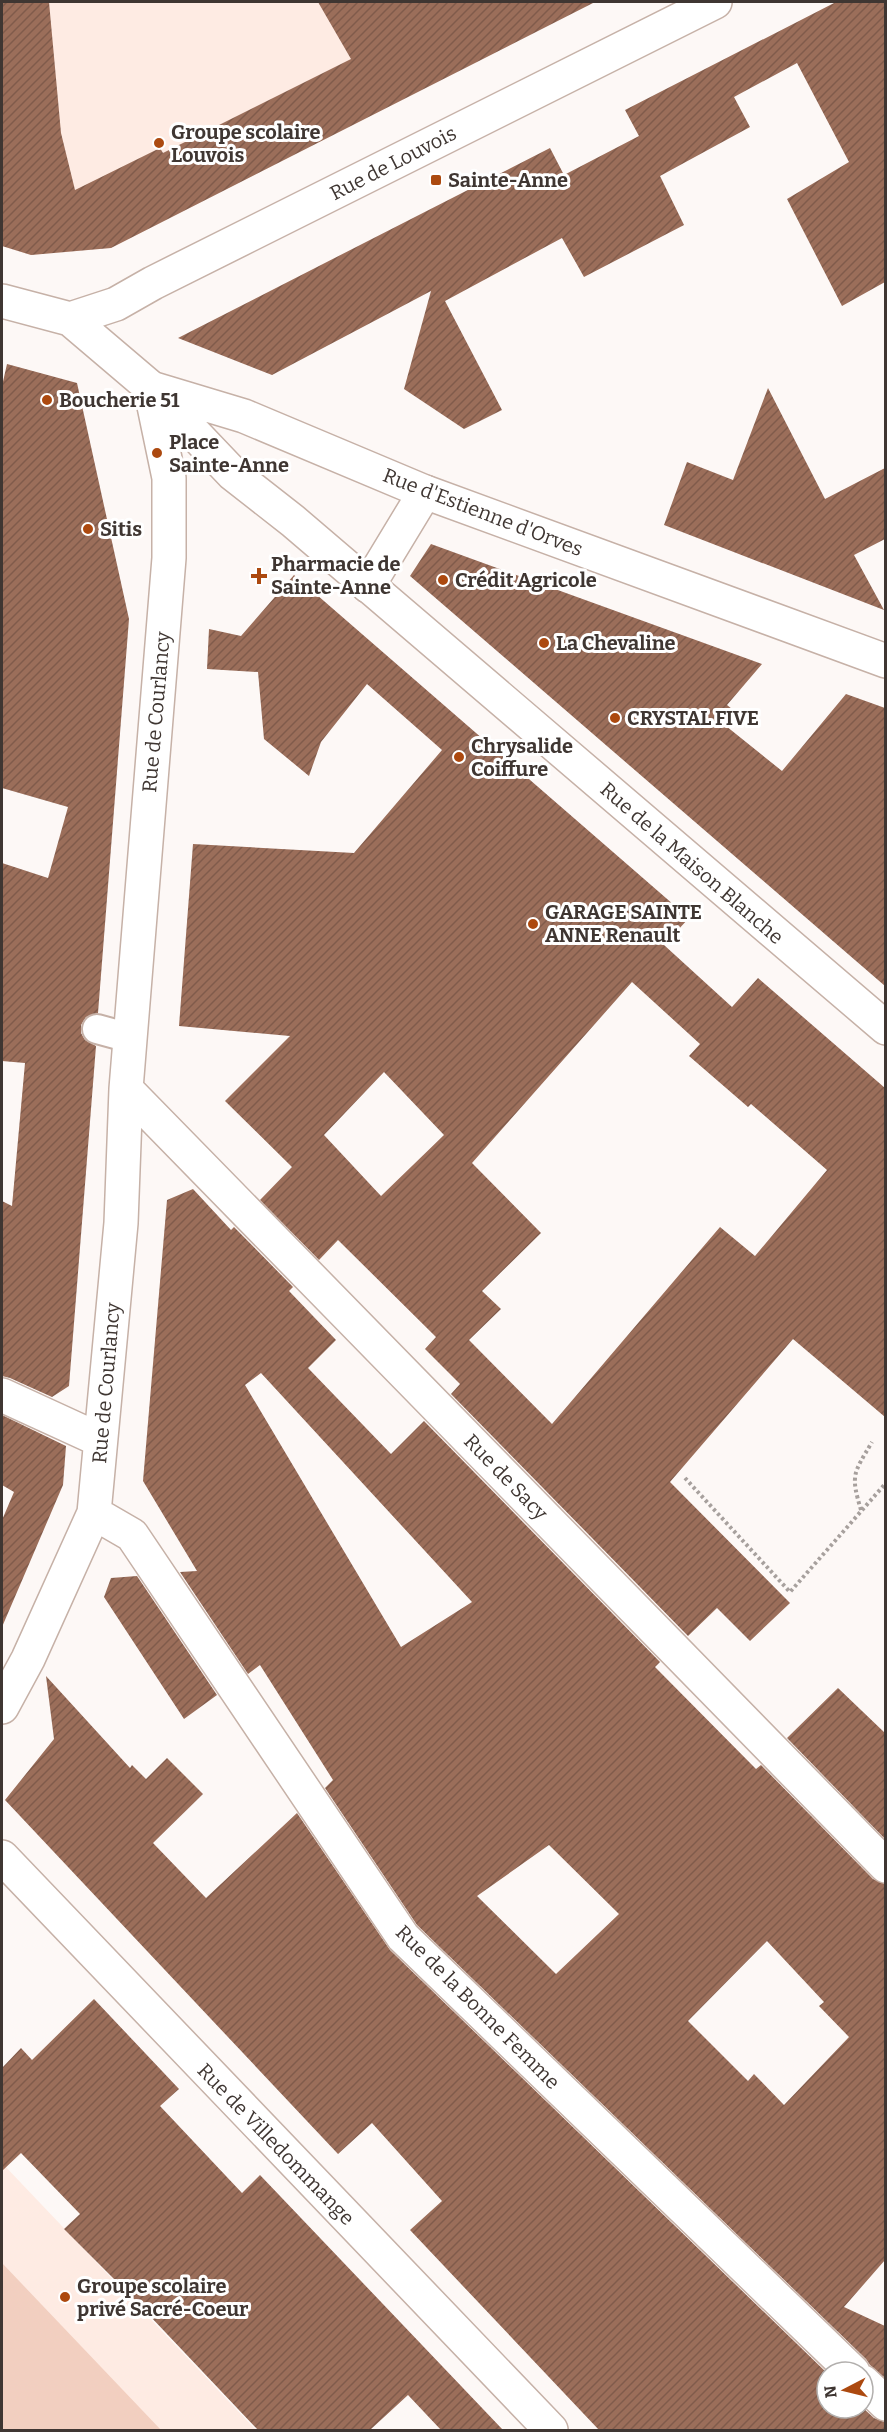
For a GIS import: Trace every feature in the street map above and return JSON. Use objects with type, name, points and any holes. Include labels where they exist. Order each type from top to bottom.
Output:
[{"type":"street","name":"Rue de Louvois","points":[[70,319],[116,304],[153,283],[715,2]]},
{"type":"street","points":[[2,301],[70,319]]},
{"type":"street","name":"Rue de la Maison Blanche","points":[[70,319],[150,387],[233,474],[368,586],[885,1028]]},
{"type":"street","name":"Rue d'Estienne d'Orves","points":[[150,387],[244,416],[425,492],[885,660]]},
{"type":"street","name":"Rue de Courlancy","points":[[2,1707],[28,1659],[94,1513],[121,1223],[126,1089],[169,558],[169,478],[150,387]]},
{"type":"street","points":[[368,586],[425,492]]},
{"type":"street","name":"Rue de Sacy","points":[[126,1089],[885,1866]]},
{"type":"street","points":[[2,1395],[100,1440]]},
{"type":"street","name":"Rue de la Bonne Femme","points":[[94,1513],[132,1535],[403,1937],[841,2360]]},
{"type":"street","name":"Rue de Villedommange","points":[[2,1857],[551,2430]]},
{"type":"lane","points":[[97,1029],[130,1038]]},
{"type":"path","points":[[861,1511],[854,1473],[872,1442]]},
{"type":"path","points":[[685,1478],[790,1592],[885,1483]]},
{"type":"shaded area","name":"Groupe scolaire Louvois","points":[[2,2],[346,2],[428,86],[111,248],[31,255],[2,246]]},
{"type":"shaded area","name":"Groupe scolaire privé Sacré-Coeur","points":[[2,2163],[256,2430],[2,2430]]},
{"type":"shaded area","points":[[2,2263],[161,2430],[2,2430]]},
{"type":"building","points":[[2,2],[49,2],[61,133],[75,190],[160,148],[163,153],[351,59],[318,2],[595,2],[111,248],[31,255],[2,246]]},
{"type":"building","points":[[836,2],[885,2],[885,282],[842,306],[787,199],[849,162],[797,63],[734,97],[750,127],[660,176],[684,225],[584,277],[562,238],[445,301],[502,410],[464,429],[404,389],[431,291],[272,375],[178,338],[550,148],[564,175],[639,136],[625,110]]},
{"type":"building","points":[[7,364],[77,383],[129,619],[98,1013],[86,1017],[81,1025],[81,1033],[85,1040],[96,1046],[69,1386],[52,1397],[2,1376],[2,1201],[12,1206],[25,1063],[2,1061],[2,863],[48,878],[68,807],[2,788],[2,386]]},
{"type":"building","points":[[768,388],[825,499],[885,468],[885,539],[854,555],[884,610],[664,525],[687,462],[733,480]]},
{"type":"building","points":[[431,544],[762,664],[727,705],[737,713],[726,726],[782,771],[846,694],[885,708],[885,986],[410,576]]},
{"type":"building","points":[[294,575],[689,918],[664,945],[732,1007],[758,978],[885,1088],[885,1417],[793,1339],[670,1482],[790,1603],[750,1641],[717,1608],[688,1636],[451,1394],[460,1384],[425,1349],[436,1337],[338,1240],[319,1260],[260,1200],[292,1167],[225,1101],[290,1036],[179,1026],[193,844],[354,853],[442,750],[367,684],[321,742],[309,776],[264,739],[258,672],[207,669],[209,629],[241,636]],"holes":[[[632,982],[700,1044],[689,1056],[748,1107],[751,1104],[827,1170],[755,1256],[720,1227],[552,1424],[469,1340],[501,1309],[482,1291],[541,1233],[472,1163]],[[384,1072],[444,1135],[381,1196],[324,1135]]]},
{"type":"building","points":[[193,1189],[231,1230],[234,1227],[293,1287],[289,1291],[336,1340],[308,1368],[391,1454],[424,1421],[660,1662],[655,1667],[756,1769],[761,1765],[873,1879],[885,1884],[885,2260],[844,2307],[885,2326],[885,2378],[875,2369],[875,2360],[867,2360],[417,1925],[325,1788],[333,1780],[260,1665],[248,1674],[180,1572],[197,1571],[143,1481],[167,1200]],"holes":[[[261,1373],[472,1602],[401,1647],[245,1385]],[[549,1845],[619,1914],[556,1974],[477,1896]],[[767,1941],[824,2002],[819,2006],[849,2037],[784,2105],[754,2074],[748,2081],[688,2021]]]},
{"type":"building","points":[[2,1415],[66,1446],[63,1485],[2,1627],[2,1520],[14,1492],[2,1485]]},
{"type":"building","points":[[137,1576],[217,1695],[184,1719],[104,1597],[111,1578]]},
{"type":"building","points":[[46,1676],[130,1768],[132,1765],[146,1779],[167,1758],[203,1794],[153,1843],[206,1898],[297,1813],[390,1950],[815,2361],[815,2420],[875,2418],[885,2422],[885,2430],[599,2430],[410,2230],[442,2201],[372,2123],[338,2154],[5,1800],[54,1739]]},
{"type":"building","points":[[838,1688],[885,1733],[885,1839],[787,1738]]},
{"type":"building","points":[[94,1999],[179,2089],[160,2106],[242,2193],[260,2175],[503,2430],[441,2430],[408,2395],[370,2430],[258,2430],[64,2229],[80,2214],[21,2153],[2,2171],[2,2068],[21,2048],[32,2060]]},
{"type":"place","name":"Groupe scolaire Louvois","points":[[159,143]]},
{"type":"place","name":"Sainte-Anne","points":[[436,180]]},
{"type":"place","name":"Boucherie 51","points":[[47,400]]},
{"type":"place","name":"Place Sainte-Anne","points":[[157,453]]},
{"type":"place","name":"Sitis","points":[[88,529]]},
{"type":"place","name":"Pharmacie de Sainte-Anne","points":[[259,576]]},
{"type":"place","name":"Crédit Agricole","points":[[443,580]]},
{"type":"place","name":"La Chevaline","points":[[544,643]]},
{"type":"place","name":"CRYSTAL FIVE","points":[[615,718]]},
{"type":"place","name":"Chrysalide Coiffure","points":[[459,757]]},
{"type":"place","name":"GARAGE SAINTE ANNE Renault","points":[[533,924]]},
{"type":"place","name":"Groupe scolaire privé Sacré-Coeur","points":[[65,2297]]}]
